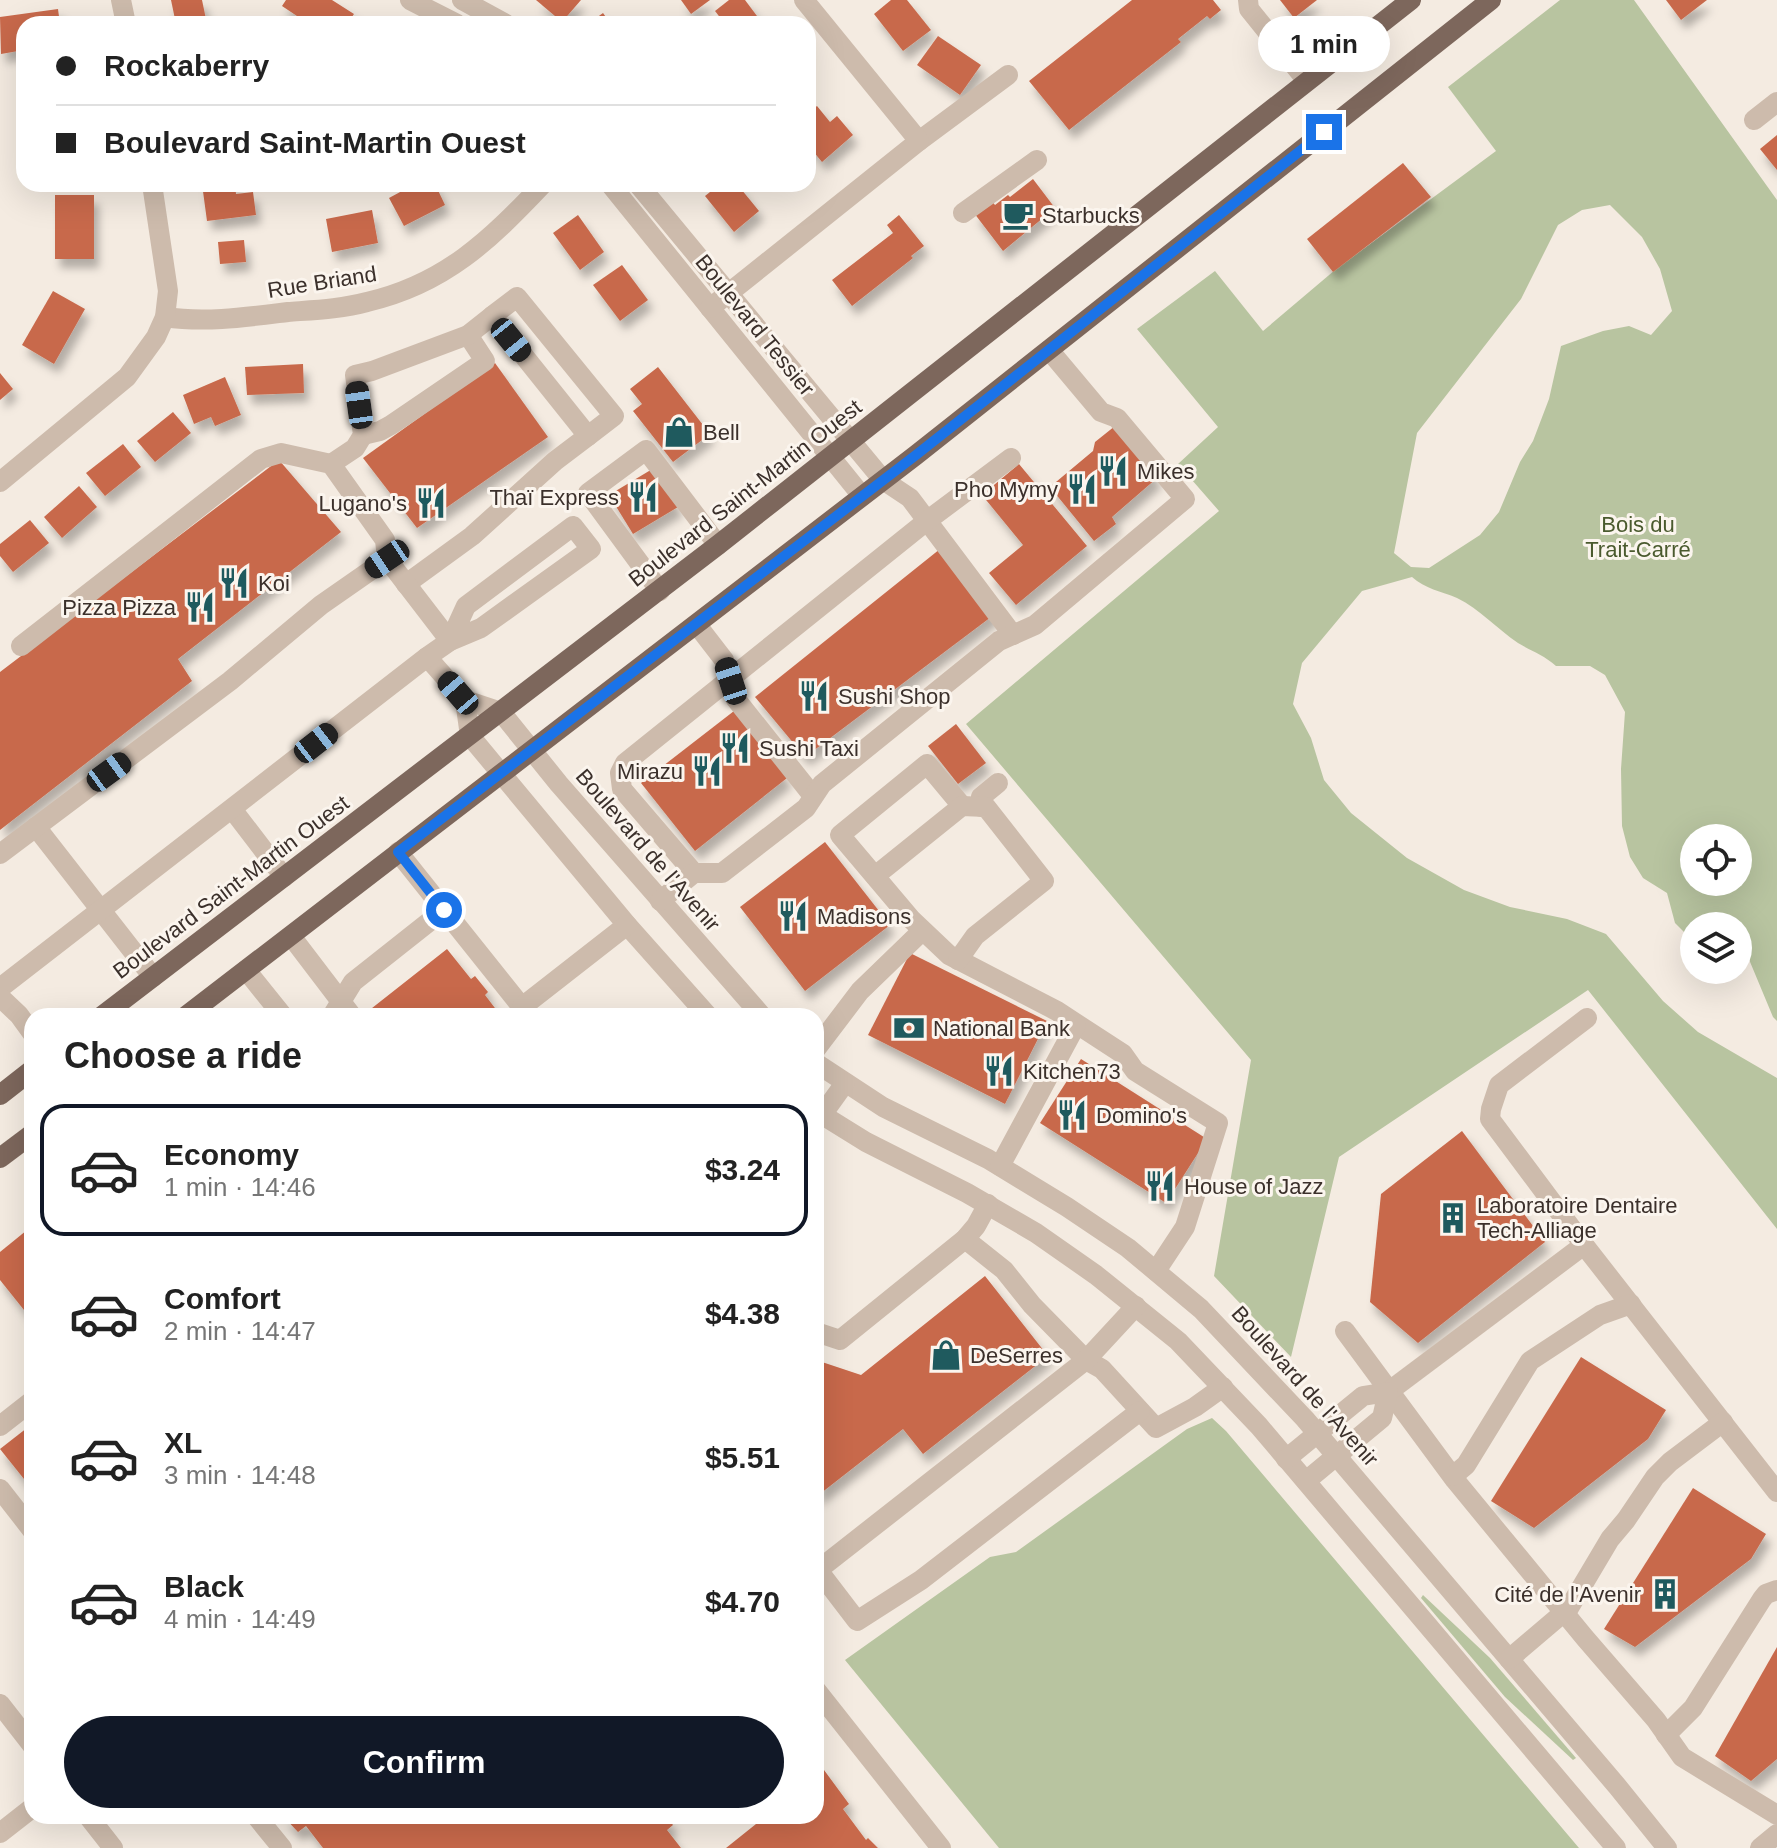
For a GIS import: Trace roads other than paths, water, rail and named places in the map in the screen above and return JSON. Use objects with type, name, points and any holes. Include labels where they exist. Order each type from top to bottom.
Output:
[{"type":"main road","name":"Boulevard Saint-Martin Ouest","points":[[112,1008],[660,591],[1411,0]]},
{"type":"main road","points":[[196,1008],[697,625],[1491,0]]},
{"type":"main road","points":[[0,1095],[24,1076]]},
{"type":"main road","points":[[0,1158],[24,1140]]},
{"type":"street","points":[[410,0],[441,16]]},
{"type":"street","points":[[462,0],[491,16]]},
{"type":"street","points":[[804,0],[919,141]]},
{"type":"street","points":[[1248,0],[1249,9],[1307,81]]},
{"type":"street","points":[[710,308],[919,141],[1008,75]]},
{"type":"street","points":[[1754,120],[1777,102]]},
{"type":"street","points":[[963,213],[1037,160]]},
{"type":"street","points":[[0,482],[127,377],[148,351],[165,317],[168,300],[153,192]]},
{"type":"street","name":"Rue Briand","points":[[165,317],[217,319],[325,309],[367,303],[401,292],[449,270],[478,249],[535,192]]},
{"type":"street","name":"Boulevard Tessier","points":[[616,192],[862,496]]},
{"type":"street","name":"Boulevard Tessier","points":[[645,192],[883,480],[910,498],[1013,635]]},
{"type":"street","points":[[331,464],[355,448],[363,435],[355,375],[468,335],[517,297],[614,416],[555,461],[472,536],[406,584]]},
{"type":"street","points":[[492,316],[588,436]]},
{"type":"street","points":[[363,435],[391,425],[485,361],[468,335]]},
{"type":"street","points":[[660,901],[694,873],[722,873],[806,808],[822,784],[916,708],[999,641],[1035,625],[1185,499],[1117,418],[1101,412],[1049,350]]},
{"type":"street","points":[[660,591],[588,493],[646,450],[718,545]]},
{"type":"street","points":[[21,646],[261,459],[281,453],[331,464],[385,540],[387,559],[450,641]]},
{"type":"street","points":[[694,873],[625,794],[620,784],[620,773],[629,759],[731,681],[928,520],[1011,458]]},
{"type":"street","points":[[0,988],[427,657],[450,641],[481,628],[591,549],[573,526],[466,606],[450,641]]},
{"type":"street","points":[[0,854],[230,681],[321,605],[387,559]]},
{"type":"street","points":[[697,625],[724,660],[735,698],[813,796]]},
{"type":"street","points":[[427,657],[465,700],[501,712]]},
{"type":"street","points":[[465,700],[470,736],[627,925],[701,1008]]},
{"type":"street","name":"Boulevard de l'Avenir","points":[[501,712],[755,1008]]},
{"type":"street","points":[[958,960],[975,936],[1044,881],[986,807],[971,807],[927,764],[840,835],[922,931],[958,960],[1057,1011],[1123,1054],[1135,1071],[1218,1123],[1185,1227],[1156,1271]]},
{"type":"street","points":[[875,876],[971,807],[998,783]]},
{"type":"street","points":[[232,809],[284,877]]},
{"type":"street","points":[[36,827],[153,977]]},
{"type":"street","points":[[398,852],[522,1008]]},
{"type":"street","points":[[343,1008],[353,982],[444,910]]},
{"type":"street","points":[[530,1008],[627,925]]},
{"type":"street","points":[[824,1038],[860,991],[922,931]]},
{"type":"street","points":[[291,936],[339,1008]]},
{"type":"street","points":[[246,970],[277,1008]]},
{"type":"street","points":[[0,997],[24,1022]]},
{"type":"street","points":[[1587,1018],[1502,1083],[1490,1116],[1493,1124],[1777,1492]]},
{"type":"street","points":[[1000,1166],[1076,1025]]},
{"type":"street","name":"Boulevard de l'Avenir","points":[[824,1069],[897,1114],[1000,1166],[1089,1221],[1156,1271],[1228,1335],[1336,1455],[1667,1848]]},
{"type":"street","points":[[824,1108],[845,1083]]},
{"type":"street","points":[[824,1118],[988,1204],[1061,1249],[1178,1341],[1306,1481],[1616,1848]]},
{"type":"street","points":[[824,1335],[840,1340],[965,1239],[988,1204]]},
{"type":"street","points":[[965,1239],[1004,1270],[1032,1305],[1086,1360],[1102,1369],[1156,1428],[1195,1407],[1223,1387]]},
{"type":"street","points":[[1286,1459],[1363,1396],[1388,1392],[1584,1245]]},
{"type":"street","points":[[1453,1476],[1466,1465],[1530,1361],[1600,1315],[1631,1304]]},
{"type":"street","points":[[824,1563],[1086,1360],[1136,1306]]},
{"type":"street","points":[[1345,1331],[1453,1476],[1682,1757],[1777,1815]]},
{"type":"street","points":[[1306,1481],[1382,1418],[1388,1392]]},
{"type":"street","points":[[0,1426],[24,1407]]},
{"type":"street","points":[[824,1577],[857,1621],[921,1580],[1140,1411]]},
{"type":"street","points":[[1509,1659],[1564,1613],[1610,1539],[1655,1477],[1723,1422]]},
{"type":"street","points":[[0,1489],[24,1520]]},
{"type":"street","points":[[1666,1735],[1693,1708],[1762,1599],[1777,1590]]},
{"type":"street","points":[[824,1700],[941,1848]]},
{"type":"street","points":[[0,1704],[24,1735]]},
{"type":"street","points":[[0,1833],[24,1814]]},
{"type":"street","points":[[94,1824],[113,1848]]},
{"type":"street","points":[[262,1824],[282,1848]]},
{"type":"street","points":[[1760,1848],[1777,1834]]},
{"type":"place","name":"Starbucks","points":[[1018,215]]},
{"type":"place","name":"Bell","points":[[679,432]]},
{"type":"place","name":"Mikes","points":[[1113,471]]},
{"type":"place","name":"Pho Mymy","points":[[1082,489]]},
{"type":"place","name":"Thaï Express","points":[[643,497]]},
{"type":"place","name":"Lugano's","points":[[431,503]]},
{"type":"place","name":"Koi","points":[[234,583]]},
{"type":"place","name":"Pizza Pizza","points":[[200,607]]},
{"type":"place","name":"Sushi Shop","points":[[814,696]]},
{"type":"place","name":"Sushi Taxi","points":[[735,748]]},
{"type":"place","name":"Mirazu","points":[[707,771]]},
{"type":"place","name":"Madisons","points":[[793,916]]},
{"type":"place","name":"National Bank","points":[[909,1028]]},
{"type":"place","name":"Kitchen73","points":[[999,1071]]},
{"type":"place","name":"Domino's","points":[[1072,1115]]},
{"type":"place","name":"House of Jazz","points":[[1160,1186]]},
{"type":"place","name":"Laboratoire Dentaire Tech-Alliage","points":[[1453,1218]]},
{"type":"place","name":"DeSerres","points":[[946,1355]]},
{"type":"place","name":"Cité de l'Avenir","points":[[1665,1594]]},
{"type":"park label","name":"Bois du Trait-Carré","points":[[1638,536]]}]
